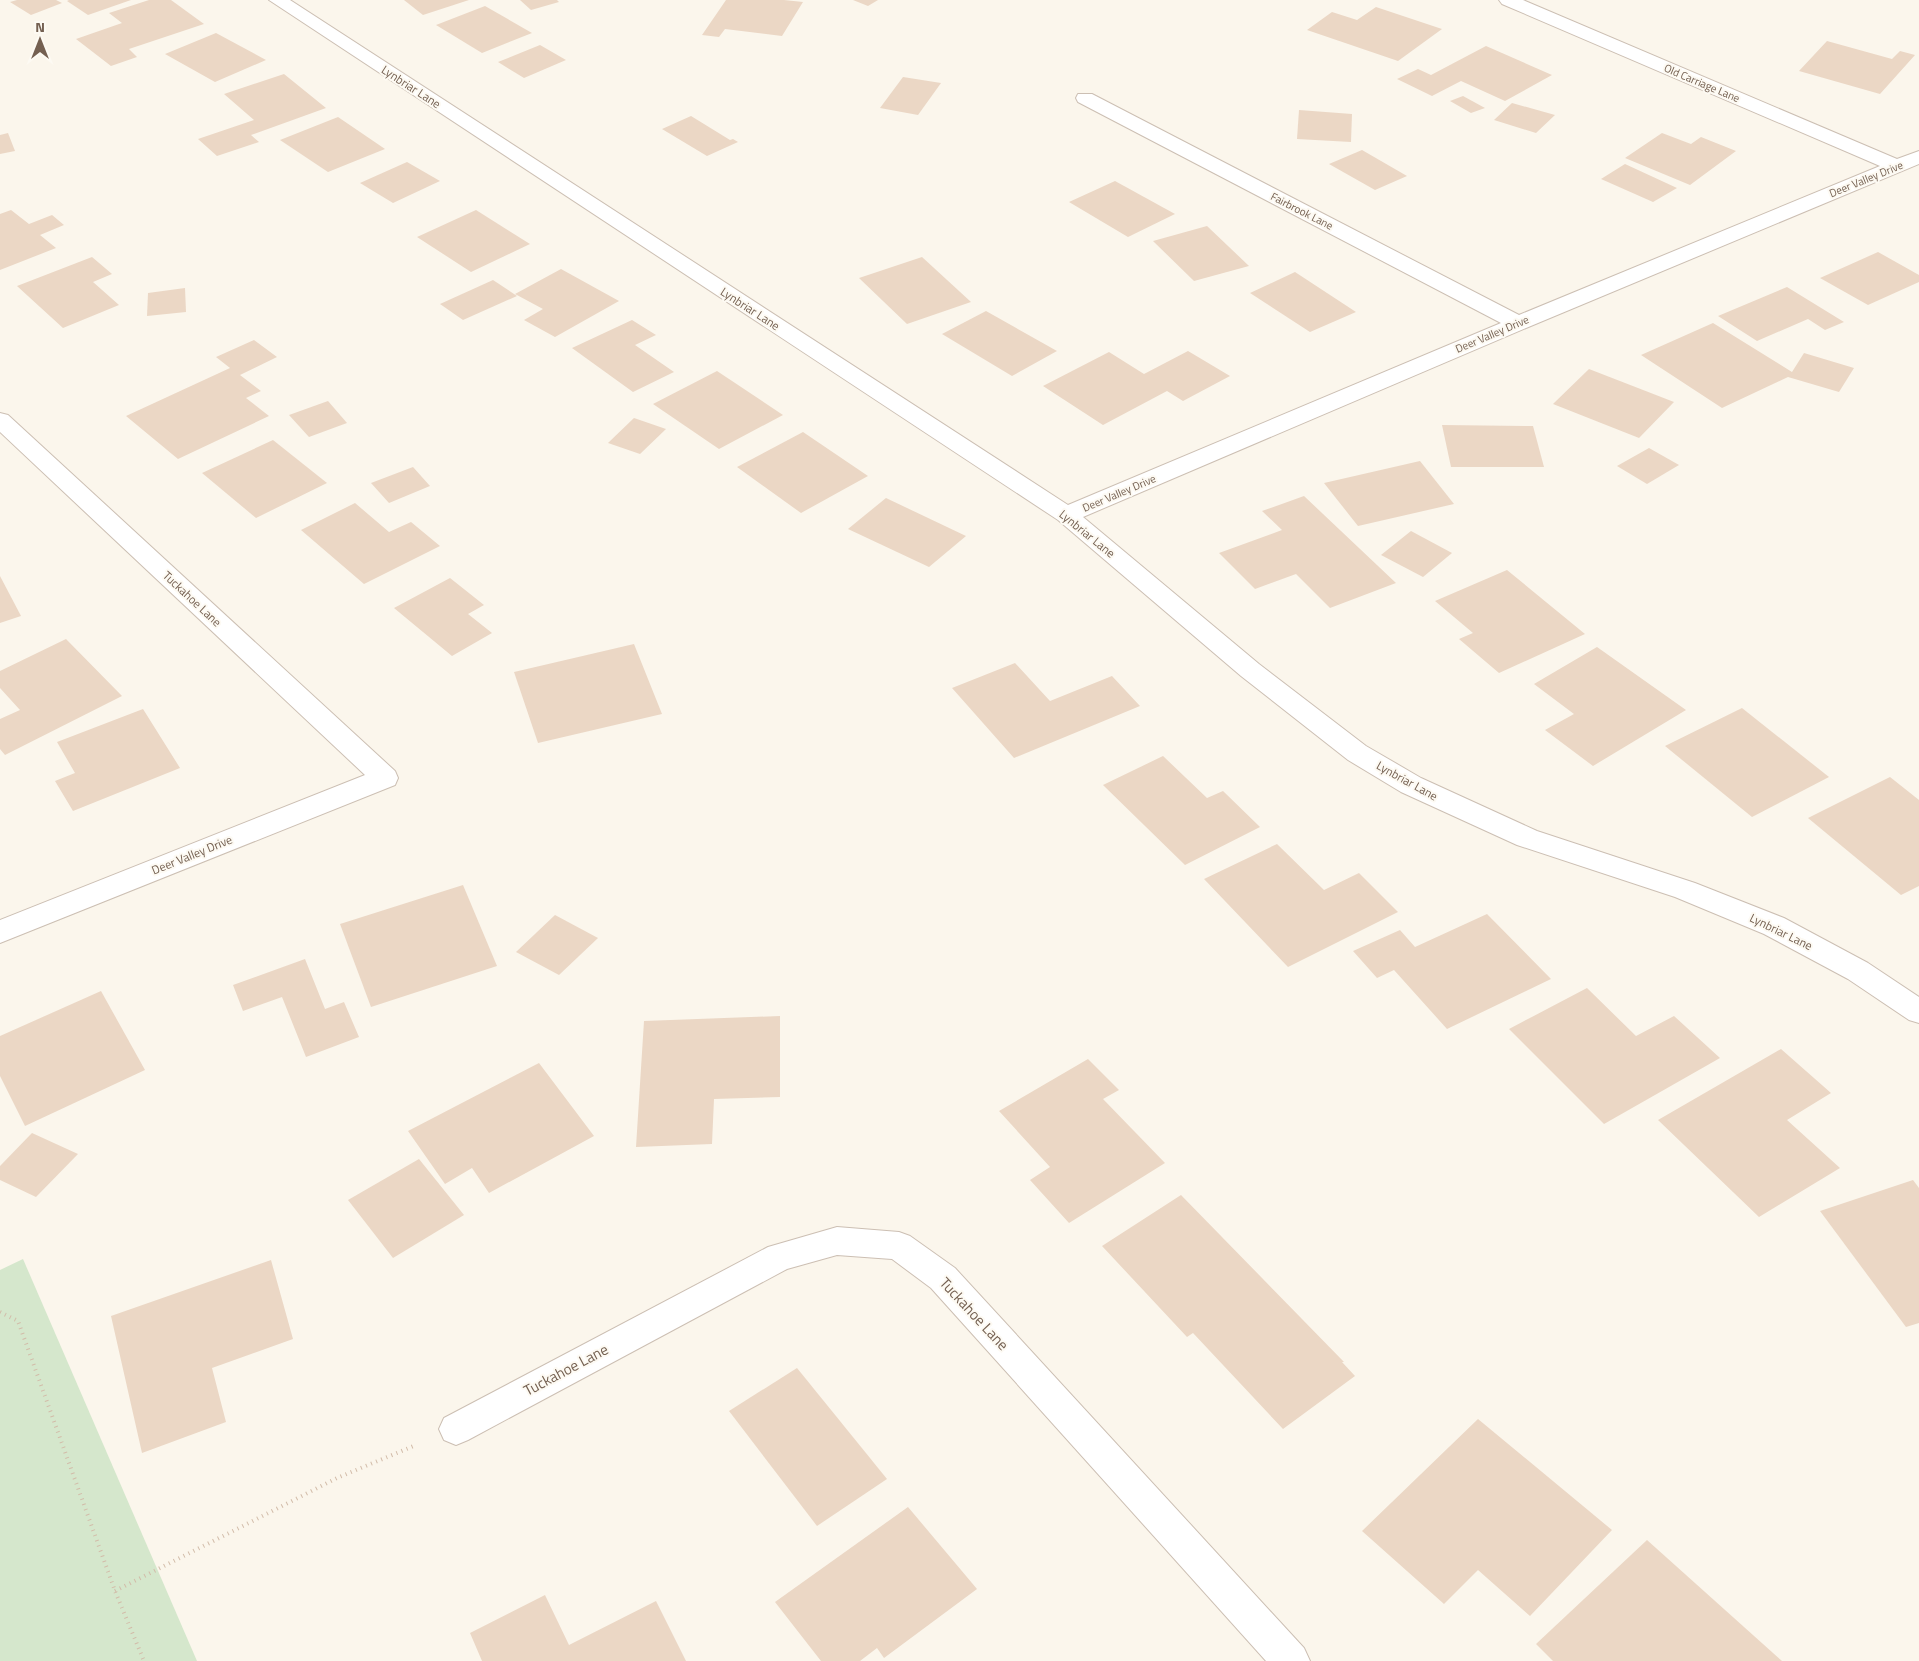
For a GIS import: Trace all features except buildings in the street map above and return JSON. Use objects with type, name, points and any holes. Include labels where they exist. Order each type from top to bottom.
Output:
[{"type":"street","name":"Lynbriar Lane","points":[[278,0],[1066,515],[1303,713],[1357,753],[1411,785],[1527,838],[1684,890],[1774,926],[1858,971],[1919,1012]]},
{"type":"street","name":"Old Carriage Lane","points":[[1508,0],[1897,166]]},
{"type":"street","name":"Fairbrook Lane","points":[[1086,98],[1518,323]]},
{"type":"street","name":"Deer Valley Drive","points":[[1066,515],[1518,323],[1919,157]]},
{"type":"street","name":"Tuckahoe Lane","points":[[0,420],[384,778]]},
{"type":"street","name":"Deer Valley Drive","points":[[0,932],[384,778]]},
{"type":"street","name":"Tuckahoe Lane","points":[[456,1429],[779,1257],[837,1241],[898,1246],[943,1278],[1291,1661]]},
{"type":"path","points":[[0,1312],[18,1321],[116,1591],[144,1661]]},
{"type":"path","points":[[116,1591],[337,1478],[456,1429]]},
{"type":"green space","points":[[23,1259],[197,1661],[0,1661],[0,1270]]}]
